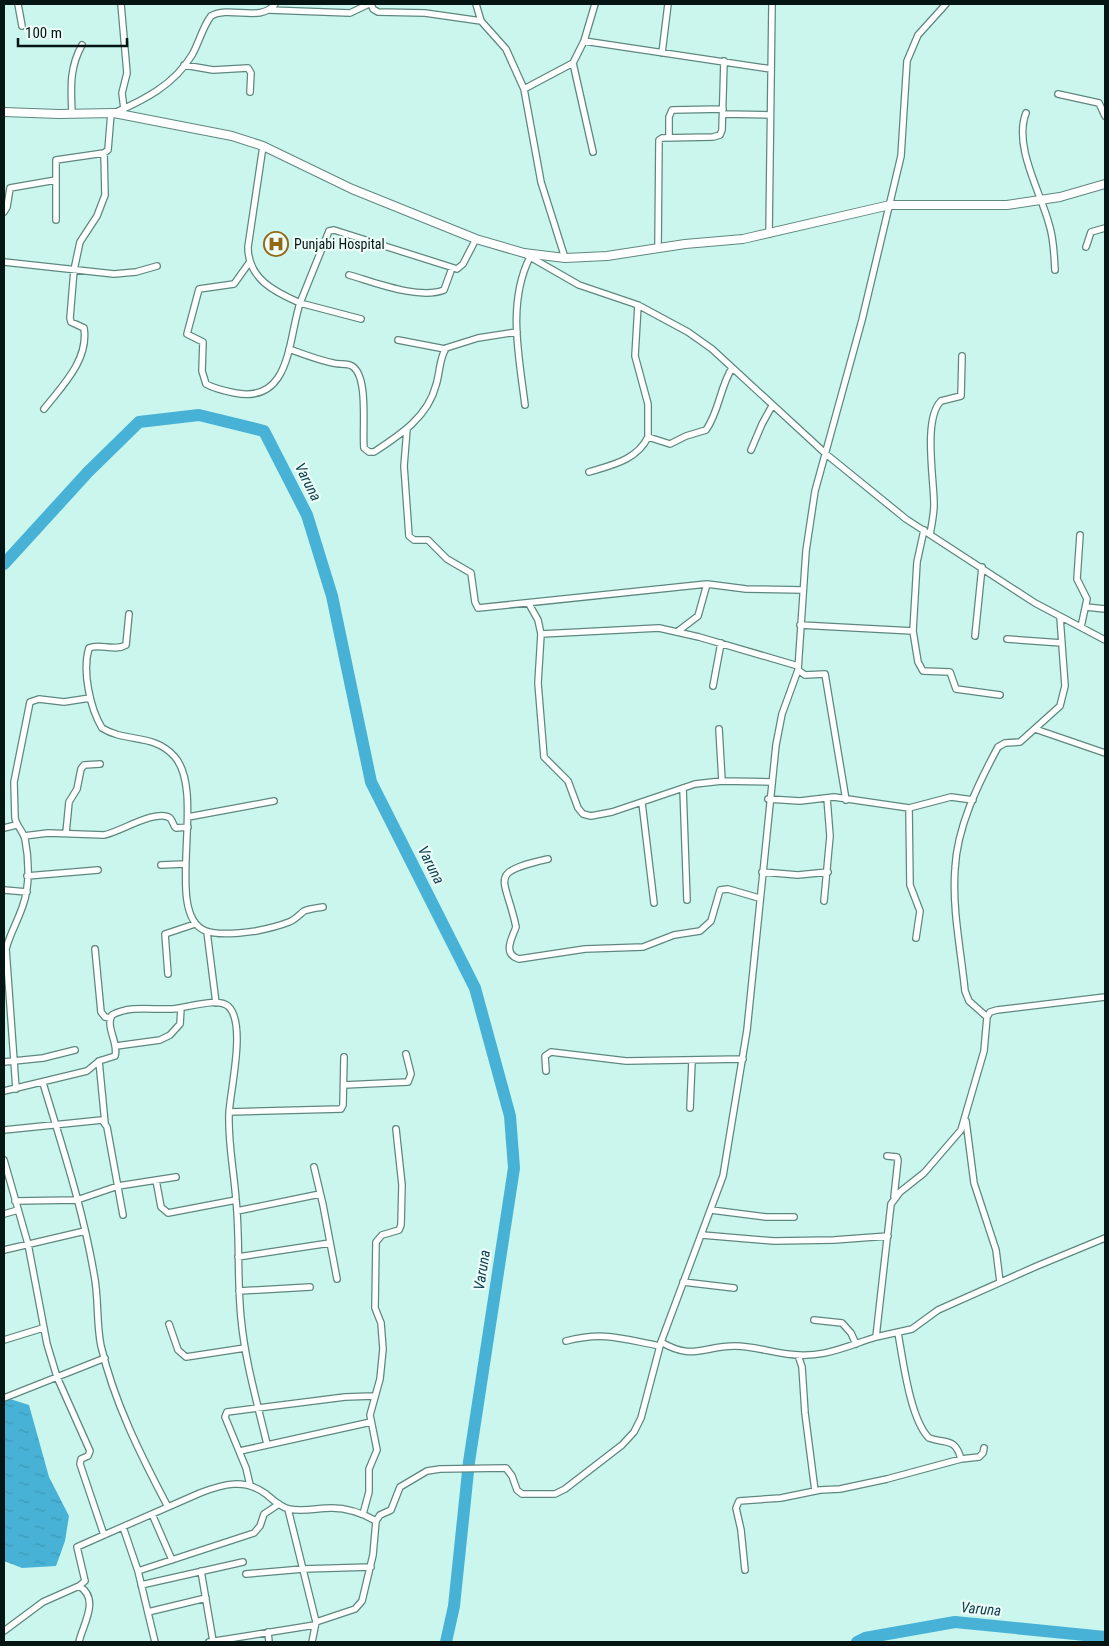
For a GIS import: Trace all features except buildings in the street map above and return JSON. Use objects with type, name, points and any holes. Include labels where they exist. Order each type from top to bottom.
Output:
[{"type":"street","points":[[18,4],[22,26]]},
{"type":"street","points":[[121,4],[127,72],[122,94],[124,108]]},
{"type":"street","points":[[269,10],[275,4]]},
{"type":"street","points":[[112,113],[159,91],[184,65],[198,43],[211,16],[224,11],[251,13],[269,10],[350,13],[370,4],[378,12],[425,13],[481,21]]},
{"type":"street","points":[[476,4],[481,21],[506,48],[524,89],[541,182],[565,258]]},
{"type":"street","points":[[524,89],[573,63],[584,41],[594,4]]},
{"type":"street","points":[[662,53],[668,4]]},
{"type":"street","points":[[769,234],[772,4]]},
{"type":"street","points":[[202,1572],[211,1642],[316,1624],[355,1609],[362,1601],[371,1567],[376,1521],[380,1516],[391,1510],[400,1487],[418,1475],[440,1469],[506,1468],[512,1476],[517,1490],[522,1494],[555,1494],[566,1488],[634,1432],[648,1393],[661,1344],[723,1176],[743,1059],[768,800],[778,729],[798,668],[803,590],[814,491],[826,454],[862,320],[890,205],[904,132],[907,60],[918,35],[946,4]]},
{"type":"street","points":[[584,41],[771,69]]},
{"type":"street","points":[[72,114],[71,78],[76,56],[82,45]]},
{"type":"street","points":[[658,248],[658,143],[662,138],[713,137],[720,135],[723,112],[724,61]]},
{"type":"street","points":[[573,63],[593,152]]},
{"type":"street","points":[[184,65],[213,70],[248,68],[251,73],[250,92]]},
{"type":"street","points":[[1058,94],[1099,103],[1105,116]]},
{"type":"street","points":[[669,138],[669,117],[672,110],[770,115]]},
{"type":"street","points":[[4,112],[112,113],[198,128],[263,146],[352,189],[476,239],[527,255],[565,258],[606,256],[769,234],[890,205],[1007,205],[1040,201],[1105,184]]},
{"type":"street","points":[[44,409],[71,375],[81,356],[84,328],[71,322],[70,318],[74,270],[80,242],[97,216],[105,195],[104,153],[110,146],[112,113]]},
{"type":"street","points":[[1026,113],[1023,134],[1025,149],[1040,201],[1051,228],[1056,270]]},
{"type":"street","points":[[263,146],[248,247],[249,263],[254,273],[269,287],[300,303],[361,319]]},
{"type":"street","points":[[56,220],[56,163],[59,158],[104,153]]},
{"type":"street","points":[[4,212],[7,207],[10,188],[56,180]]},
{"type":"street","points":[[1086,247],[1091,232],[1105,228]]},
{"type":"street","points":[[249,263],[234,284],[200,289],[187,334],[203,342],[203,378],[206,384],[224,391],[246,395],[258,394],[269,388],[278,379],[284,367],[300,303],[328,234],[332,230],[452,268],[460,267],[476,239]]},
{"type":"street","points":[[527,255],[580,286],[638,305],[688,332],[732,368],[772,406],[878,498],[1018,593],[1105,640]]},
{"type":"street","points":[[525,405],[517,332],[519,283],[527,255]]},
{"type":"street","points":[[4,262],[123,274],[157,266]]},
{"type":"street","points":[[348,275],[411,291],[431,293],[444,290],[452,268]]},
{"type":"street","points":[[589,472],[632,456],[644,445],[648,437],[648,404],[635,356],[638,305]]},
{"type":"street","points":[[398,340],[445,349],[453,344],[478,338],[517,332]]},
{"type":"street","points":[[289,349],[334,364],[348,365],[356,370],[364,396],[362,428],[366,451],[374,452],[407,429],[422,414],[432,398],[445,349]]},
{"type":"street","points":[[930,534],[934,505],[932,436],[934,413],[941,401],[961,396],[962,356]]},
{"type":"street","points":[[648,437],[674,443],[686,436],[706,430],[712,419],[724,381],[732,368]]},
{"type":"street","points":[[751,450],[772,406]]},
{"type":"street","points":[[407,429],[404,466],[410,538],[414,540],[428,540],[447,559],[471,573],[475,602],[478,608],[707,584],[746,589],[803,590]]},
{"type":"street","points":[[924,530],[917,562],[913,631],[920,669],[950,672],[956,689],[1000,695]]},
{"type":"street","points":[[1080,535],[1077,579],[1086,593],[1086,608],[1081,627]]},
{"type":"street","points":[[975,636],[982,567]]},
{"type":"street","points":[[677,632],[698,616],[707,584]]},
{"type":"street","points":[[530,604],[538,620],[541,634],[538,683],[544,757],[568,781],[578,808],[583,814],[600,814],[695,784],[722,781],[771,782]]},
{"type":"street","points":[[1086,608],[1105,608]]},
{"type":"street","points":[[129,614],[126,645],[120,648],[93,646],[89,648],[88,683],[90,698],[102,728],[118,734],[156,742],[173,755],[185,774],[188,817],[185,864],[190,911],[195,924],[207,932],[256,931],[288,923],[306,910],[322,907]]},
{"type":"street","points":[[987,1017],[968,1001],[965,991],[955,888],[956,855],[973,800],[998,747],[1005,743],[1020,742],[1054,714],[1064,697],[1060,616]]},
{"type":"street","points":[[800,626],[913,631]]},
{"type":"street","points":[[541,634],[651,628],[677,632],[721,643],[798,668],[805,675],[825,674],[846,800]]},
{"type":"street","points":[[1007,640],[1062,643]]},
{"type":"street","points":[[713,686],[721,643]]},
{"type":"street","points":[[16,1089],[15,1060],[6,1001],[6,941],[27,892],[27,876],[24,836],[16,825],[14,782],[30,702],[39,699],[64,702],[90,698]]},
{"type":"street","points":[[719,729],[722,781]]},
{"type":"street","points":[[1035,730],[1105,754]]},
{"type":"street","points":[[66,833],[69,802],[77,790],[81,769],[84,765],[100,764]]},
{"type":"street","points":[[683,788],[687,900]]},
{"type":"street","points":[[768,800],[805,801],[828,798],[909,808],[951,797],[973,800]]},
{"type":"street","points":[[824,902],[830,836],[828,798]]},
{"type":"street","points":[[188,817],[274,801]]},
{"type":"street","points":[[642,802],[654,903]]},
{"type":"street","points":[[909,808],[910,885],[920,911],[916,938]]},
{"type":"street","points":[[24,836],[66,833],[113,834],[134,821],[165,817],[170,819],[176,828],[188,827]]},
{"type":"street","points":[[4,828],[16,825]]},
{"type":"street","points":[[548,859],[509,870],[505,876],[504,890],[516,926],[509,941],[510,953],[519,959],[593,949],[643,947],[663,938],[695,932],[708,926],[715,911],[720,890],[728,889],[759,898]]},
{"type":"street","points":[[161,865],[185,864]]},
{"type":"street","points":[[27,876],[98,870]]},
{"type":"street","points":[[762,872],[798,874],[828,872]]},
{"type":"street","points":[[4,890],[27,892]]},
{"type":"street","points":[[168,974],[165,934],[195,924]]},
{"type":"street","points":[[207,932],[216,1003]]},
{"type":"street","points":[[95,949],[101,1012],[105,1017],[110,1018]]},
{"type":"street","points":[[894,1197],[924,1173],[947,1149],[961,1130],[984,1051],[987,1017],[990,1012],[1105,997]]},
{"type":"street","points":[[110,1018],[116,1012],[142,1008],[181,1008],[216,1003],[228,1006],[233,1014],[236,1026],[235,1061],[229,1112],[230,1160],[237,1211],[239,1291],[245,1348],[267,1444]]},
{"type":"street","points":[[116,1046],[166,1038],[180,1024],[181,1008]]},
{"type":"street","points":[[4,1091],[87,1072],[99,1061],[115,1056],[116,1046],[110,1018]]},
{"type":"street","points":[[4,1062],[43,1058],[75,1050]]},
{"type":"street","points":[[546,1071],[545,1056],[551,1052],[626,1061],[743,1059]]},
{"type":"street","points":[[344,1085],[408,1082],[411,1074],[406,1054]]},
{"type":"street","points":[[229,1112],[338,1110],[343,1105],[344,1057]]},
{"type":"street","points":[[99,1061],[105,1122],[123,1215]]},
{"type":"street","points":[[690,1108],[692,1061]]},
{"type":"street","points":[[44,1083],[77,1200],[95,1276],[98,1322],[105,1358],[132,1433],[168,1507]]},
{"type":"street","points":[[965,1119],[974,1183],[996,1250],[1000,1282]]},
{"type":"street","points":[[4,1130],[98,1120],[105,1122]]},
{"type":"street","points":[[363,1514],[369,1492],[369,1469],[376,1450],[370,1414],[380,1379],[383,1349],[381,1323],[375,1308],[376,1242],[382,1235],[399,1230],[401,1225],[402,1185],[396,1129]]},
{"type":"street","points":[[876,1337],[891,1204],[894,1197],[898,1160],[897,1157],[886,1156]]},
{"type":"street","points":[[4,1160],[28,1244],[43,1328],[57,1377],[90,1451],[80,1464],[104,1535]]},
{"type":"street","points":[[314,1167],[336,1279]]},
{"type":"street","points":[[15,1200],[77,1200],[118,1186],[176,1177]]},
{"type":"street","points":[[156,1180],[160,1207],[168,1213],[236,1200]]},
{"type":"street","points":[[237,1211],[320,1194]]},
{"type":"street","points":[[4,1214],[18,1210]]},
{"type":"street","points":[[711,1210],[766,1217],[794,1218]]},
{"type":"street","points":[[4,1250],[85,1231]]},
{"type":"street","points":[[702,1235],[774,1241],[834,1240],[888,1236]]},
{"type":"street","points":[[566,1341],[594,1335],[605,1335],[661,1344],[685,1353],[738,1346],[798,1355],[832,1352],[876,1337],[912,1329],[938,1310],[1105,1238]]},
{"type":"street","points":[[238,1257],[330,1243]]},
{"type":"street","points":[[683,1282],[734,1288]]},
{"type":"street","points":[[239,1291],[310,1288]]},
{"type":"street","points":[[814,1320],[842,1323],[851,1333],[856,1344]]},
{"type":"street","points":[[169,1324],[178,1350],[186,1357],[245,1348]]},
{"type":"street","points":[[4,1340],[43,1328]]},
{"type":"street","points":[[898,1333],[910,1396],[923,1432],[936,1441],[954,1444],[957,1447],[960,1459]]},
{"type":"street","points":[[798,1355],[802,1367],[808,1440],[815,1491]]},
{"type":"street","points":[[4,1398],[105,1358]]},
{"type":"street","points":[[250,1485],[246,1468],[226,1414],[231,1411],[258,1407],[345,1397],[374,1396]]},
{"type":"street","points":[[240,1451],[371,1422]]},
{"type":"street","points":[[745,1570],[737,1503],[797,1496],[815,1491],[840,1489],[887,1479],[960,1459],[982,1456],[984,1448]]},
{"type":"street","points":[[4,1631],[43,1602],[80,1586],[85,1580],[77,1547],[215,1487],[238,1483],[250,1485],[288,1508],[342,1509],[363,1514],[376,1521]]},
{"type":"street","points":[[138,1571],[254,1533],[260,1526],[264,1514],[279,1504]]},
{"type":"street","points":[[288,1508],[316,1624],[312,1642]]},
{"type":"street","points":[[152,1514],[172,1560]]},
{"type":"street","points":[[123,1527],[138,1571],[155,1642]]},
{"type":"street","points":[[141,1585],[243,1562]]},
{"type":"street","points":[[246,1574],[303,1569],[371,1567]]},
{"type":"street","points":[[79,1642],[90,1611],[85,1591],[80,1586]]},
{"type":"street","points":[[148,1612],[206,1598]]},
{"type":"street","points":[[268,1632],[269,1642]]},
{"type":"water","points":[[7,1398],[29,1405],[49,1477],[69,1516],[65,1541],[56,1566],[22,1568],[4,1561],[4,1399]]},
{"type":"waterway","name":"Varuna","points":[[4,564],[88,472],[139,422],[199,415],[264,431],[307,515],[332,596],[371,782],[475,988],[510,1116],[514,1168],[469,1462],[454,1606],[446,1642]]},
{"type":"waterway","name":"Varuna","points":[[857,1642],[865,1638],[955,1622],[1105,1637]]},
{"type":"place","name":"Punjabi Hospital","points":[[276,244]]}]
